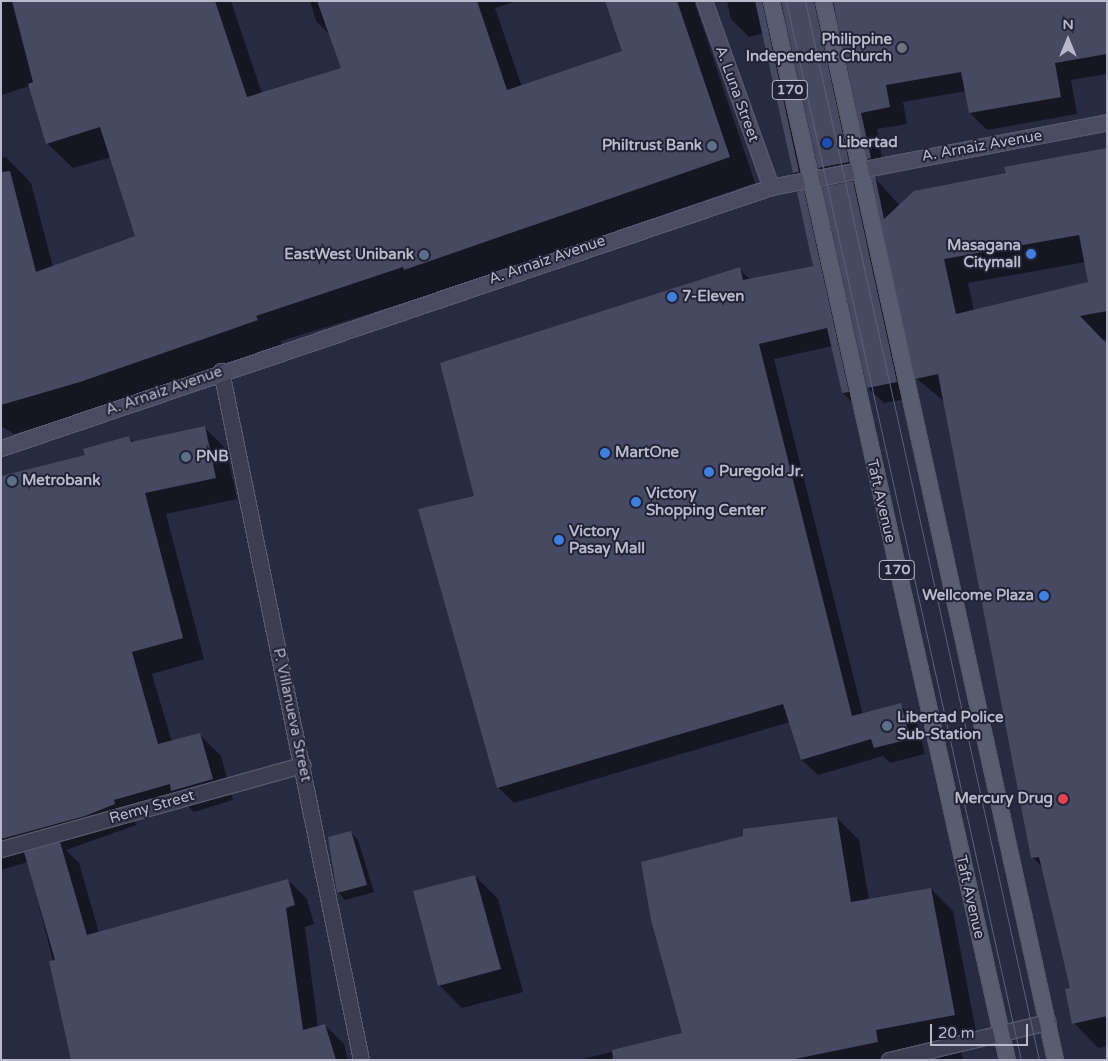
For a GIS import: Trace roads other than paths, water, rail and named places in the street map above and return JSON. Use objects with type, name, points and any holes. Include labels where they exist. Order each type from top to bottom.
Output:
[{"type":"main road","name":"A. Luna Street","points":[[704,1],[770,186]]},
{"type":"main road","name":"Taft Avenue","points":[[771,1],[1007,1060]]},
{"type":"main road","points":[[823,1],[1055,1060]]},
{"type":"main road","name":"A. Arnaiz Avenue","points":[[1,448],[221,371],[770,186],[1107,122]]},
{"type":"street","name":"P. Villanueva Street","points":[[221,371],[361,1060]]},
{"type":"street","name":"Remy Street","points":[[1,849],[302,765]]},
{"type":"street","points":[[889,1060],[1047,1022]]},
{"type":"tram line","points":[[786,1],[1021,1060]]},
{"type":"tram line","points":[[805,1],[1039,1060]]},
{"type":"place","name":"Philippine Independent Church","points":[[902,48]]},
{"type":"place","name":"Libertad","points":[[827,143]]},
{"type":"place","name":"Philtrust Bank","points":[[712,146]]},
{"type":"place","name":"Masagana Citymall","points":[[1031,254]]},
{"type":"place","name":"EastWest Unibank","points":[[424,255]]},
{"type":"place","name":"7-Eleven","points":[[672,297]]},
{"type":"place","name":"MartOne","points":[[605,453]]},
{"type":"place","name":"PNB","points":[[186,457]]},
{"type":"place","name":"Puregold Jr.","points":[[709,472]]},
{"type":"place","name":"Metrobank","points":[[12,481]]},
{"type":"place","name":"Victory Shopping Center","points":[[636,502]]},
{"type":"place","name":"Victory Pasay Mall","points":[[559,540]]},
{"type":"place","name":"Wellcome Plaza","points":[[1044,596]]},
{"type":"place","name":"Libertad Police Sub-Station","points":[[887,726]]},
{"type":"place","name":"Mercury Drug","points":[[1063,799]]}]
